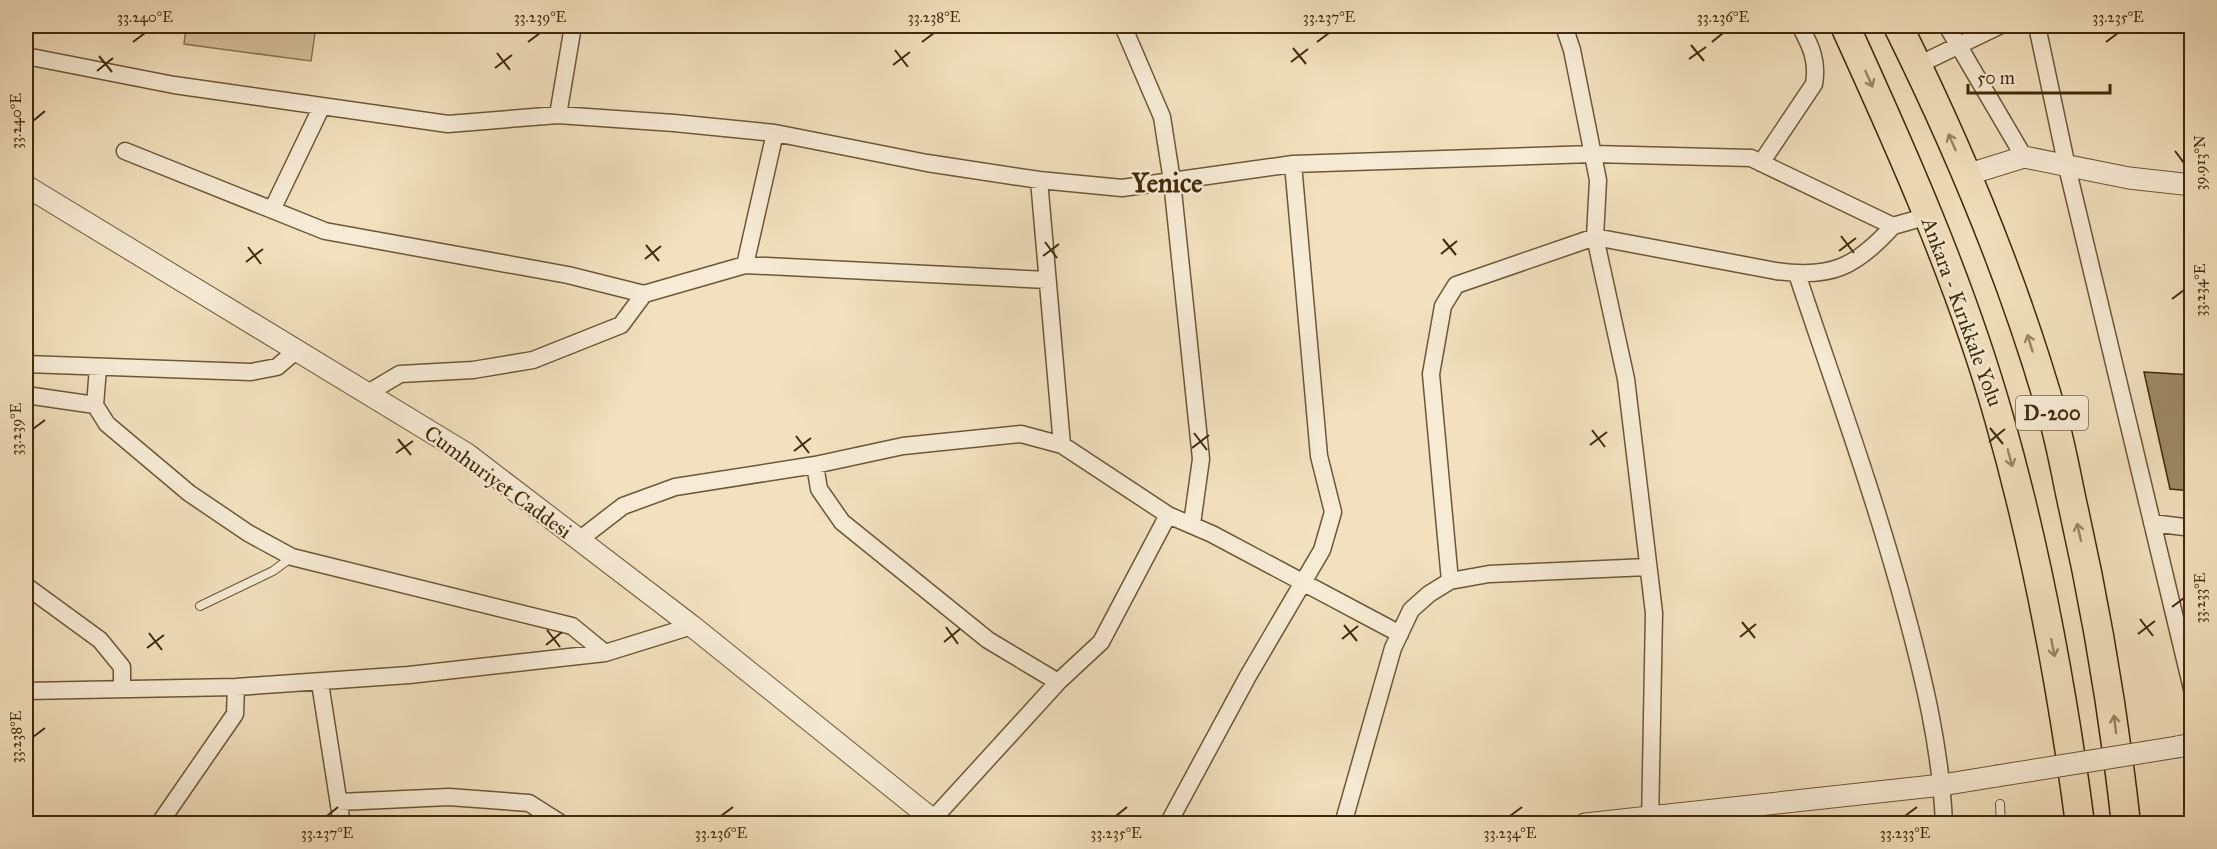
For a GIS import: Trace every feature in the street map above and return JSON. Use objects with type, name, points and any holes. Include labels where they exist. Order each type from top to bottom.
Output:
[{"type":"highway","name":"Ankara - Kırıkkale Yolu","points":[[1845,26],[1928,216],[1982,364],[2027,521],[2066,720],[2080,824]]},
{"type":"highway","name":"D-200","points":[[1898,26],[1918,65],[1966,175],[2026,330],[2054,419],[2089,573],[2114,716],[2126,824]]},
{"type":"street","points":[[558,115],[573,26]]},
{"type":"street","points":[[1123,26],[1162,117],[1172,181],[1201,459],[1192,524]]},
{"type":"street","points":[[1564,26],[1572,50],[1598,180],[1595,237],[1626,379],[1654,613],[1650,819]]},
{"type":"street","points":[[1761,164],[1815,84],[1817,70],[1813,50],[1800,26]]},
{"type":"street","points":[[1947,26],[2024,157]]},
{"type":"street","points":[[1918,65],[1999,26]]},
{"type":"street","points":[[2037,26],[2067,167],[2192,689]]},
{"type":"street","points":[[26,56],[174,85],[448,124],[558,115],[776,133],[927,163],[1039,180],[1122,188],[1293,164],[1593,154],[1751,158],[1893,226]]},
{"type":"street","points":[[272,210],[322,106]]},
{"type":"street","points":[[745,265],[776,133]]},
{"type":"street","points":[[125,151],[325,231],[568,275],[644,294],[745,265],[1047,280]]},
{"type":"street","points":[[1966,175],[2024,157],[2129,178],[2192,185]]},
{"type":"street","points":[[1168,824],[1322,550],[1333,512],[1319,456],[1293,164]]},
{"type":"street","points":[[1039,180],[1062,445]]},
{"type":"street","name":"Cumhuriyet Caddesi","points":[[26,186],[467,454],[692,626],[936,821]]},
{"type":"street","points":[[1450,581],[1431,374],[1443,306],[1456,285],[1595,237],[1797,274],[1833,270],[1871,251],[1893,226],[1928,216]]},
{"type":"street","points":[[1797,274],[1888,545],[1924,680],[1942,785],[1944,824]]},
{"type":"street","points":[[368,393],[400,374],[473,370],[533,360],[621,325],[644,294]]},
{"type":"street","points":[[26,364],[251,372],[278,367],[297,350]]},
{"type":"street","points":[[98,368],[95,405],[106,424],[189,493],[248,533],[292,557],[572,626],[605,653]]},
{"type":"street","points":[[26,395],[95,405]]},
{"type":"street","points":[[579,540],[623,506],[675,487],[815,465],[903,446],[1021,434],[1062,445],[1168,515],[1192,524],[1400,634]]},
{"type":"street","points":[[815,465],[819,489],[842,522],[988,640],[1058,682]]},
{"type":"street","points":[[936,821],[1058,682],[1101,642],[1168,515]]},
{"type":"street","points":[[2152,522],[2192,528]]},
{"type":"street","points":[[1342,824],[1393,648],[1411,610],[1429,594],[1450,581],[1489,574],[1648,567]]},
{"type":"street","points":[[26,586],[100,640],[122,667],[122,688]]},
{"type":"street","points":[[26,691],[320,683],[605,653],[692,626]]},
{"type":"street","points":[[320,683],[342,824]]},
{"type":"street","points":[[159,824],[235,714],[236,687]]},
{"type":"street","points":[[1585,824],[1650,819],[1942,785],[2184,746]]},
{"type":"street","points":[[339,802],[449,797],[529,803],[562,824]]},
{"type":"lane","points":[[200,606],[273,571],[292,557]]},
{"type":"lane","points":[[2000,804],[2001,824]]},
{"type":"shaded area","points":[[186,26],[316,26],[311,61],[184,44]]},
{"type":"building","points":[[2144,372],[2192,375],[2192,491],[2170,489]]},
{"type":"district","name":"Yenice","points":[[1167,182]]}]
